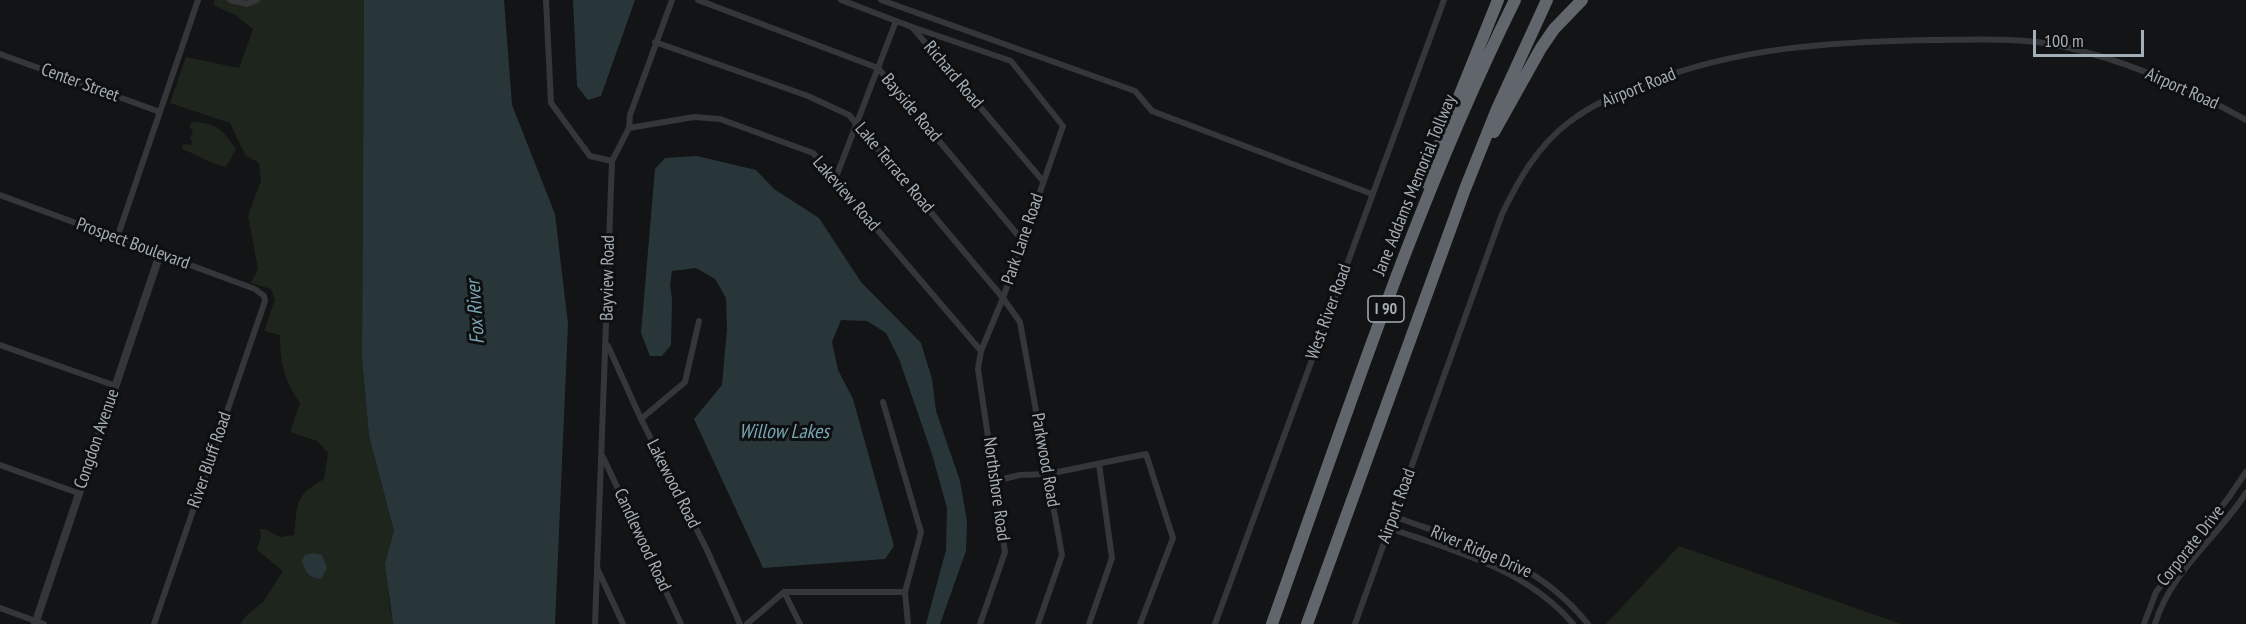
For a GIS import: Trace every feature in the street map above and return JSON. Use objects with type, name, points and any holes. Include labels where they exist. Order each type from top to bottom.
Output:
[{"type":"highway","points":[[1410,241],[1431,166],[1498,0]]},
{"type":"highway","name":"Jane Addams Memorial Tollway","points":[[1272,624],[1410,241],[1461,114],[1515,0]]},
{"type":"highway","name":"I 90","points":[[1307,624],[1478,155],[1516,65],[1547,0]]},
{"type":"highway","points":[[1478,155],[1504,115],[1541,48],[1554,29],[1582,0]]},
{"type":"street","points":[[117,238],[198,0]]},
{"type":"street","points":[[230,0],[247,4],[256,1]]},
{"type":"street","points":[[546,0],[551,103],[590,156],[612,161]]},
{"type":"street","name":"Bayview Road","points":[[595,624],[612,161],[629,128],[630,115],[672,0]]},
{"type":"street","name":"Bayside Road","points":[[698,0],[878,68],[1022,240]]},
{"type":"street","name":"Richard Road","points":[[841,0],[912,27],[1043,181]]},
{"type":"street","points":[[881,0],[1135,91],[1152,111],[1372,194]]},
{"type":"street","name":"West River Road","points":[[1215,624],[1444,0]]},
{"type":"street","points":[[836,177],[896,21]]},
{"type":"street","name":"Park Lane Road","points":[[912,27],[1011,61],[1063,126],[1003,298],[981,351]]},
{"type":"street","name":"Airport Road","points":[[1355,624],[1502,214],[1519,179],[1547,142],[1586,111],[1612,97],[1664,76],[1757,52],[1814,44],[1863,41],[1992,40],[2025,41],[2060,46],[2109,59],[2149,74],[2246,120]]},
{"type":"street","name":"Lake Terrace Road","points":[[655,42],[836,107],[849,115],[1003,298]]},
{"type":"street","name":"Center Street","points":[[0,54],[160,112]]},
{"type":"street","name":"Lakeview Road","points":[[629,128],[694,117],[720,119],[813,153],[836,177],[869,220],[981,351]]},
{"type":"street","name":"Prospect Boulevard","points":[[0,195],[255,289],[264,296]]},
{"type":"street","name":"Congdon Avenue","points":[[39,623],[78,493],[160,254]]},
{"type":"street","name":"River Bluff Road","points":[[154,624],[265,301],[264,296]]},
{"type":"street","name":"Parkwood Road","points":[[1003,298],[1020,322],[1062,555],[1038,624]]},
{"type":"street","points":[[640,419],[685,382],[699,321]]},
{"type":"street","name":"Lakewood Road","points":[[607,343],[640,419],[702,540],[740,624]]},
{"type":"street","points":[[0,345],[116,386]]},
{"type":"street","name":"Northshore Road","points":[[980,624],[1005,552],[978,369],[981,351]]},
{"type":"street","points":[[883,402],[921,532],[905,591],[908,624]]},
{"type":"street","points":[[995,481],[1020,475],[1048,474],[1146,454],[1173,538],[1140,624]]},
{"type":"street","name":"Candlewood Road","points":[[602,457],[681,624]]},
{"type":"street","points":[[1089,624],[1112,558],[1099,464]]},
{"type":"street","points":[[0,465],[78,493]]},
{"type":"street","name":"Corporate Drive","points":[[2144,624],[2156,592],[2217,514],[2246,472]]},
{"type":"street","name":"Corporate Drive","points":[[2155,624],[2170,591],[2187,565],[2214,537],[2246,493]]},
{"type":"street","name":"River Ridge Drive","points":[[1393,516],[1510,561],[1535,574],[1565,598],[1588,624]]},
{"type":"street","name":"River Ridge Drive","points":[[1389,528],[1480,560],[1516,576],[1557,607],[1573,624]]},
{"type":"street","points":[[596,567],[622,624]]},
{"type":"street","points":[[747,624],[784,592],[905,591]]},
{"type":"street","points":[[784,592],[800,624]]},
{"type":"street","points":[[1557,607],[1565,598]]},
{"type":"street","points":[[0,608],[39,623]]},
{"type":"shaded area","points":[[215,0],[364,0],[362,358],[369,436],[394,531],[388,578],[393,624],[240,624],[263,602],[283,571],[257,550],[261,537],[260,529],[265,529],[280,537],[294,535],[299,502],[307,491],[324,479],[328,453],[317,441],[290,432],[300,403],[284,371],[280,335],[264,331],[275,299],[271,289],[251,283],[258,269],[248,216],[261,180],[259,163],[245,155],[230,123],[170,103],[186,57],[239,68],[253,29],[235,15],[213,5]]},
{"type":"shaded area","points":[[192,122],[218,128],[231,142],[236,149],[226,167],[182,149],[183,144],[191,145],[193,141],[190,140],[193,130],[189,127]]},
{"type":"shaded area","points":[[1679,546],[1901,624],[1606,624]]},
{"type":"water","name":"Fox River","points":[[364,0],[504,0],[512,105],[555,214],[568,324],[555,624],[393,624],[385,564],[394,531],[369,436],[362,358]]},
{"type":"water","points":[[573,0],[635,0],[601,96],[588,100],[577,86]]},
{"type":"water","name":"Willow Lakes","points":[[697,156],[756,170],[774,189],[819,218],[861,282],[921,343],[932,379],[936,411],[960,481],[967,521],[966,551],[940,624],[926,624],[946,550],[947,508],[932,454],[899,359],[886,333],[867,321],[841,320],[832,342],[838,370],[853,399],[894,546],[885,559],[763,568],[694,419],[722,385],[727,329],[726,298],[715,279],[696,268],[672,271],[670,285],[671,345],[662,356],[650,356],[641,333],[655,169],[665,158]]},
{"type":"water","points":[[313,553],[322,555],[327,568],[321,579],[308,574],[302,561],[305,555]]}]
